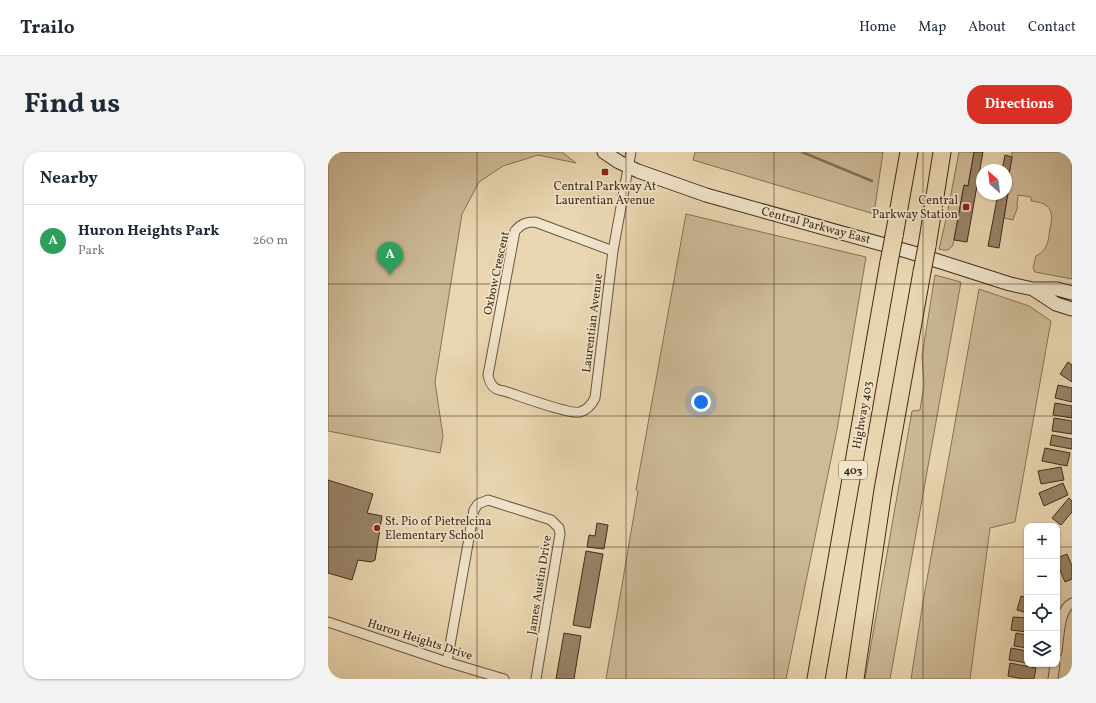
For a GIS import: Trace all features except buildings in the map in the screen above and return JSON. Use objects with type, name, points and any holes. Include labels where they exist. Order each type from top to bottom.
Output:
[{"type":"highway","name":"Highway 403","points":[[816,679],[909,152]]},
{"type":"highway","points":[[855,679],[884,490],[942,152]]},
{"type":"street","name":"Central Parkway East","points":[[604,152],[638,171],[706,195],[910,252],[1010,284],[1033,289],[1057,289],[1072,293]]},
{"type":"street","name":"Laurentian Avenue","points":[[504,391],[574,413],[586,410],[595,398],[613,251],[631,152]]},
{"type":"street","name":"Oxbow Crescent","points":[[504,391],[499,391],[492,387],[488,375],[515,231],[520,225],[528,222],[535,222],[613,251]]},
{"type":"street","name":"Central Parkway East","points":[[1033,289],[1056,304],[1072,309]]},
{"type":"street","name":"James Austin Drive","points":[[447,662],[474,510],[478,504],[488,500],[552,520],[559,528],[560,534],[536,679]]},
{"type":"street","points":[[1060,633],[1065,608],[1072,603]]},
{"type":"street","name":"Huron Heights Drive","points":[[328,622],[447,662],[504,679]]},
{"type":"street","points":[[1053,679],[1055,667]]},
{"type":"shaded area","points":[[328,152],[562,152],[576,163],[538,155],[503,166],[479,182],[462,214],[435,382],[443,436],[440,453],[328,431]]},
{"type":"shaded area","points":[[695,152],[883,152],[874,214],[693,160]]},
{"type":"shaded area","points":[[959,152],[974,152],[968,186],[964,185],[953,245],[949,249],[944,250],[939,249]]},
{"type":"shaded area","points":[[1012,152],[1072,152],[1072,279],[1035,272],[1033,268],[1036,256],[1043,251],[1048,242],[1052,217],[1050,209],[1047,206],[1031,201],[1031,197],[1018,195],[1018,207],[1013,220],[1004,218],[1007,200],[1012,200],[1011,164]]},
{"type":"shaded area","points":[[686,214],[866,257],[837,430],[786,679],[606,679],[638,491],[636,490]]},
{"type":"shaded area","points":[[935,275],[961,282],[890,679],[865,679],[912,411],[920,410],[924,385],[922,356]]},
{"type":"shaded area","points":[[979,289],[1029,306],[1051,321],[1015,522],[990,528],[970,679],[911,679],[924,596]]},
{"type":"waterway","points":[[802,152],[872,181]]},
{"type":"place","name":"Central Parkway At Laurentian Avenue","points":[[605,172]]},
{"type":"place","name":"Central Parkway Station","points":[[966,207]]},
{"type":"place","name":"Huron Heights Park","points":[[390,275]]},
{"type":"place","name":"St. Pio of Pietrelcina Elementary School","points":[[377,528]]}]
